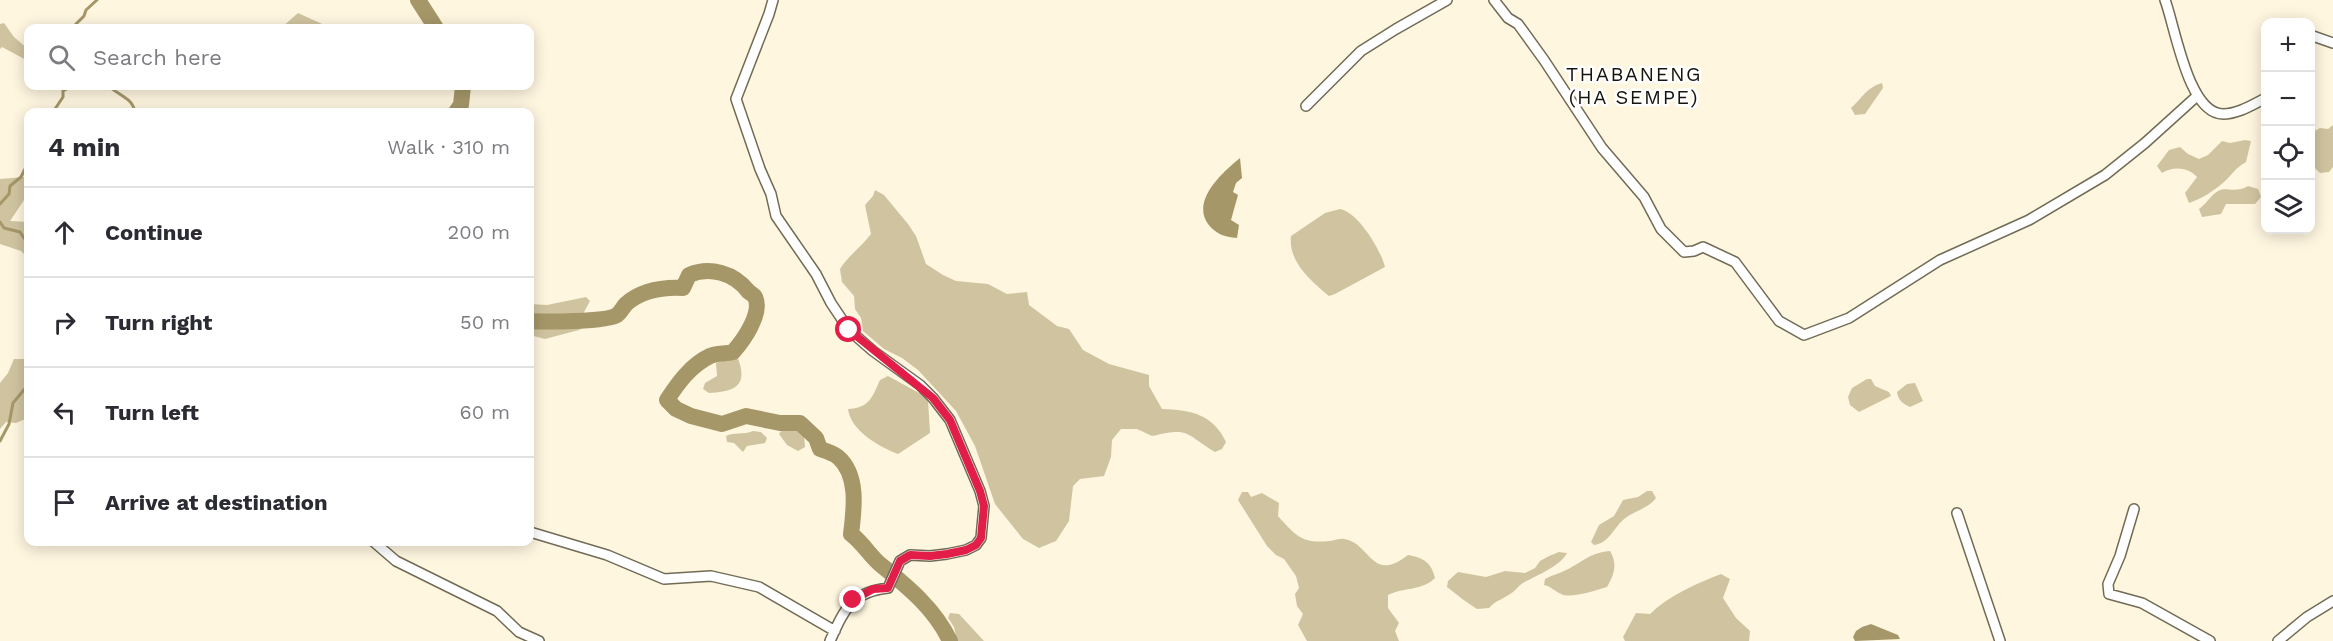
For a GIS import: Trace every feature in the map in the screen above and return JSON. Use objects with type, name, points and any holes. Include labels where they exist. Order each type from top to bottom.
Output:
[{"type":"street","points":[[773,0],[736,99],[771,194],[776,216],[816,274],[831,303],[849,330],[873,351],[920,385],[950,420],[984,506],[981,538],[976,545],[966,550],[947,554],[910,555],[900,561],[888,588],[873,589],[853,600],[830,641]]},
{"type":"street","points":[[1306,106],[1361,51],[1396,28],[1447,0]]},
{"type":"street","points":[[1494,0],[1508,18],[1518,24],[1538,51],[1602,148],[1644,197],[1661,229],[1684,252],[1703,247],[1735,262],[1779,321],[1804,335],[1849,318],[1940,260],[2029,219],[2105,175],[2197,96]]},
{"type":"street","points":[[2165,0],[2187,73],[2197,96],[2207,110],[2221,114],[2239,111],[2261,100]]},
{"type":"street","points":[[2315,36],[2333,43]]},
{"type":"street","points":[[2134,509],[2120,556],[2108,584],[2109,594],[2142,603],[2210,641]]},
{"type":"street","points":[[1957,513],[2000,641]]},
{"type":"street","points":[[534,533],[607,555],[664,579],[711,576],[759,587],[835,631]]},
{"type":"street","points":[[379,546],[396,561],[497,611],[519,632],[540,641]]},
{"type":"street","points":[[2278,641],[2307,617],[2333,601]]},
{"type":"shaded area","points":[[298,13],[322,24],[286,24]]},
{"type":"shaded area","points":[[4,23],[14,37],[24,46],[24,59],[2,47],[0,49],[0,24]]},
{"type":"shaded area","points":[[1882,83],[1883,88],[1865,114],[1855,115],[1851,108],[1868,90]]},
{"type":"shaded area","points":[[2333,125],[2333,167],[2329,172],[2320,173],[2315,168],[2315,131],[2320,128],[2328,129]]},
{"type":"shaded area","points":[[2222,141],[2230,143],[2251,141],[2246,162],[2216,189],[2189,203],[2185,193],[2197,177],[2189,171],[2180,169],[2171,169],[2162,173],[2157,166],[2169,150],[2180,147],[2199,159],[2208,155]]},
{"type":"shaded area","points":[[1240,158],[1242,178],[1236,183],[1233,192],[1238,195],[1231,220],[1239,225],[1237,238],[1228,237],[1214,230],[1208,224],[1203,206],[1211,187]]},
{"type":"shaded area","points":[[24,177],[24,200],[10,221],[24,222],[24,254],[0,244],[0,179]]},
{"type":"shaded area","points":[[2248,186],[2258,189],[2261,197],[2255,204],[2226,204],[2221,214],[2202,217],[2199,209],[2218,191]]},
{"type":"shaded area","points":[[875,190],[884,195],[908,224],[916,236],[926,264],[956,281],[988,284],[1007,294],[1027,292],[1029,305],[1057,326],[1069,329],[1083,350],[1109,364],[1149,375],[1149,386],[1162,409],[1192,412],[1215,425],[1226,442],[1222,449],[1215,452],[1191,436],[1180,432],[1152,436],[1137,429],[1121,429],[1112,440],[1111,457],[1104,476],[1080,479],[1073,486],[1069,521],[1056,541],[1039,548],[1023,539],[995,504],[975,446],[956,411],[918,370],[902,358],[884,349],[863,331],[861,318],[855,309],[854,296],[842,282],[840,269],[871,234],[865,205]]},
{"type":"shaded area","points":[[1340,209],[1354,217],[1368,233],[1385,267],[1329,296],[1302,270],[1293,254],[1291,236],[1325,213]]},
{"type":"shaded area","points":[[586,297],[590,301],[583,314],[586,326],[545,339],[534,336],[534,304],[547,305]]},
{"type":"shaded area","points":[[737,356],[741,374],[738,385],[718,392],[709,393],[703,389],[705,383],[717,376],[716,363]]},
{"type":"shaded area","points":[[14,359],[24,359],[24,420],[16,423],[6,422],[0,429],[0,383],[8,373]]},
{"type":"shaded area","points":[[888,376],[928,400],[930,433],[898,454],[882,447],[860,431],[850,417],[848,409],[861,407],[869,401],[880,380]]},
{"type":"shaded area","points":[[1871,379],[1875,386],[1889,392],[1891,396],[1859,412],[1850,405],[1848,397],[1852,388]]},
{"type":"shaded area","points":[[1915,383],[1923,401],[1910,407],[1901,401],[1897,392],[1907,384]]},
{"type":"shaded area","points":[[789,427],[798,428],[804,434],[805,447],[798,451],[787,445],[779,434]]},
{"type":"shaded area","points":[[753,431],[761,432],[767,438],[765,443],[747,446],[743,452],[734,443],[727,442],[726,436]]},
{"type":"shaded area","points":[[1647,491],[1652,491],[1656,498],[1653,502],[1623,520],[1603,542],[1594,545],[1591,542],[1599,525],[1614,516],[1623,500],[1638,497]]},
{"type":"shaded area","points":[[1242,492],[1248,492],[1251,497],[1262,493],[1279,503],[1278,516],[1295,533],[1306,540],[1320,542],[1344,539],[1360,547],[1379,564],[1396,563],[1408,555],[1426,562],[1435,578],[1419,587],[1388,595],[1388,608],[1399,623],[1395,631],[1399,641],[1307,641],[1298,625],[1303,614],[1297,606],[1295,594],[1299,588],[1296,576],[1284,559],[1267,546],[1238,500]]},
{"type":"shaded area","points":[[1610,551],[1614,560],[1614,569],[1607,587],[1584,594],[1565,595],[1544,585],[1545,579],[1591,556]]},
{"type":"shaded area","points":[[1559,552],[1567,553],[1559,562],[1522,584],[1489,608],[1477,609],[1447,587],[1448,581],[1458,572],[1486,577],[1505,571],[1525,573],[1535,568],[1540,561]]},
{"type":"shaded area","points":[[1721,574],[1730,579],[1723,598],[1736,618],[1750,631],[1749,641],[1625,641],[1623,637],[1636,613],[1650,614],[1674,596]]},
{"type":"shaded area","points":[[950,613],[959,614],[984,641],[957,641],[954,627],[948,618]]},
{"type":"shaded area","points":[[1871,624],[1898,635],[1900,639],[1855,641],[1853,637],[1856,631]]},
{"type":"waterway","points":[[76,24],[97,0]]},
{"type":"waterway","points":[[418,0],[433,24]]},
{"type":"waterway","points":[[56,108],[65,90]]},
{"type":"waterway","points":[[114,90],[128,100],[133,108]]},
{"type":"waterway","points":[[459,108],[463,90]]},
{"type":"waterway","points":[[0,204],[9,194],[10,186],[21,177],[24,171]]},
{"type":"waterway","points":[[0,222],[4,228],[20,232],[24,238]]},
{"type":"waterway","points":[[534,321],[575,321],[611,317],[617,315],[626,304],[639,295],[660,289],[683,288],[689,275],[697,272],[713,271],[736,280],[754,296],[757,304],[754,319],[742,341],[733,352],[712,355],[697,364],[680,381],[667,400],[676,409],[691,416],[722,424],[746,416],[780,423],[800,423],[816,438],[820,449],[832,453],[845,464],[854,493],[851,534],[877,561],[920,599],[937,619],[950,641]]},
{"type":"waterway","points":[[0,441],[9,424],[13,403],[24,390]]},
{"type":"district","name":"THABANENG (HA SEMPE)","points":[[1634,86]]},
{"type":"route","points":[[849,330],[873,351],[920,385],[950,420],[984,506],[981,538],[976,545],[966,550],[947,554],[910,555],[900,561],[888,588],[873,589],[853,600]]}]
